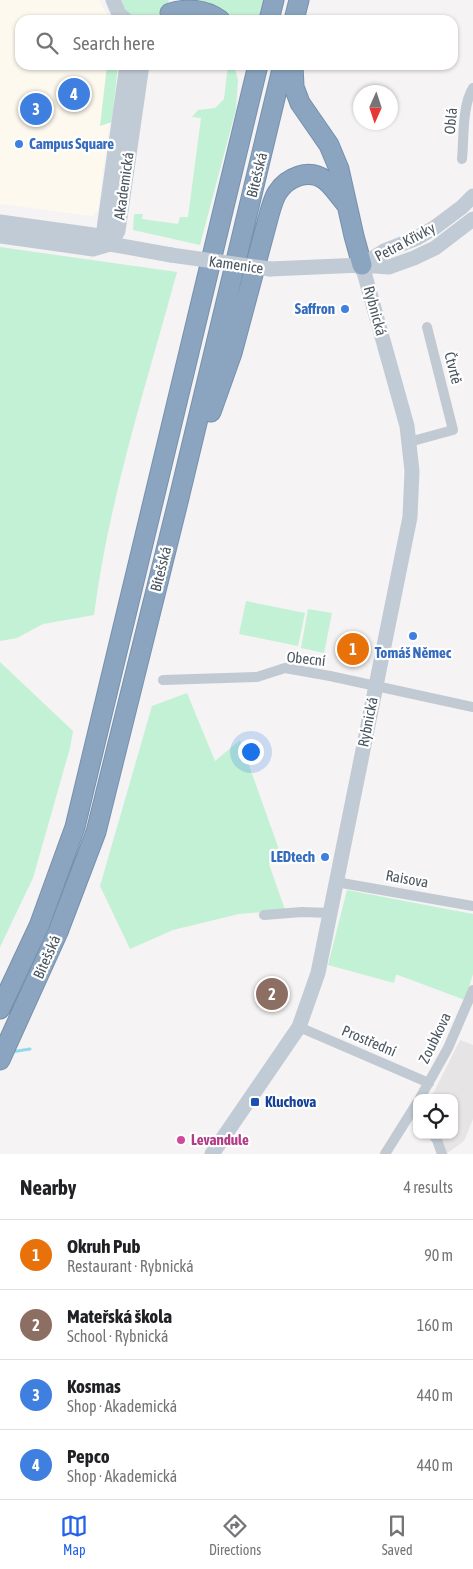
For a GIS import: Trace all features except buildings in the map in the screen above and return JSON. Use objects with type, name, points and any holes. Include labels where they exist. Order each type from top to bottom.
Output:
[{"type":"highway","points":[[270,15],[274,0]]},
{"type":"highway","points":[[295,15],[299,0]]},
{"type":"highway","points":[[303,15],[307,0]]},
{"type":"highway","points":[[169,11],[194,10],[212,15]]},
{"type":"highway","points":[[239,139],[248,70]]},
{"type":"highway","name":"Bítešská","points":[[0,1009],[39,926],[75,827],[257,70]]},
{"type":"highway","name":"Bítešská","points":[[0,1060],[58,932],[96,832],[282,70]]},
{"type":"highway","points":[[293,70],[295,92],[303,108],[332,151],[339,169],[362,265]]},
{"type":"highway","points":[[178,502],[232,353],[269,215],[277,194],[291,179],[300,175],[310,174],[325,180],[346,204]]},
{"type":"street","points":[[113,0],[120,15]]},
{"type":"street","name":"Akademická","points":[[110,244],[104,229],[126,70]]},
{"type":"street","name":"Akademická","points":[[110,244],[118,231],[141,70]]},
{"type":"street","name":"Oblá","points":[[462,158],[467,107],[473,88]]},
{"type":"street","name":"Petra Křivky","points":[[362,265],[384,251],[417,238],[434,228],[462,207],[473,196]]},
{"type":"street","name":"Petra Křivky","points":[[362,265],[389,267],[414,258],[435,248],[473,219]]},
{"type":"street","name":"Kamenice","points":[[0,222],[93,235],[110,244],[171,255],[270,269],[362,265]]},
{"type":"street","name":"Kamenice","points":[[0,236],[92,248],[110,244]]},
{"type":"street","name":"Rybnická","points":[[212,1154],[298,1027],[318,973],[410,517],[412,471],[407,426],[362,265]]},
{"type":"street","name":"Čtvrtě","points":[[409,442],[454,430],[427,327]]},
{"type":"street","name":"Obecní","points":[[163,680],[257,677],[285,668],[473,707]]},
{"type":"street","name":"Raisova","points":[[336,882],[473,906]]},
{"type":"street","points":[[264,915],[302,912],[330,913]]},
{"type":"street","name":"Zoubkova","points":[[422,1094],[448,1048],[473,990]]},
{"type":"street","name":"Prostřední","points":[[298,1027],[428,1083]]},
{"type":"street","points":[[385,1154],[413,1119]]},
{"type":"street","points":[[436,1139],[442,1154]]},
{"type":"shaded area","name":"Campus Square","points":[[0,0],[101,0],[100,3],[108,15],[15,15],[15,70],[116,70],[98,210],[92,216],[0,204]]},
{"type":"shaded area","points":[[460,1040],[473,1045],[473,1119],[464,1141],[446,1154],[440,1139],[458,1139],[458,1094],[432,1094]]},
{"type":"green space","points":[[118,0],[169,0],[158,15],[129,15]]},
{"type":"green space","points":[[179,0],[266,0],[262,15],[212,15],[178,4]]},
{"type":"green space","points":[[106,70],[117,70],[112,122],[100,126]]},
{"type":"green space","points":[[227,70],[235,70],[238,80],[236,109],[200,245],[133,230],[134,214],[143,214],[142,219],[178,224],[180,217],[188,217],[201,118],[192,117],[198,110],[215,108],[224,99]]},
{"type":"green space","points":[[0,247],[177,272],[119,485],[109,528],[94,615],[43,624],[17,638],[0,641]]},
{"type":"green space","points":[[246,601],[305,613],[298,646],[239,634]]},
{"type":"green space","points":[[308,609],[332,613],[324,653],[301,648]]},
{"type":"green space","points":[[0,662],[73,731],[70,748],[33,878],[0,947]]},
{"type":"green space","points":[[187,693],[215,761],[240,740],[282,858],[269,864],[285,910],[239,914],[173,930],[130,949],[100,886],[152,706]]},
{"type":"green space","points":[[347,890],[473,914],[473,974],[465,1000],[398,975],[396,975],[394,983],[328,965]]},
{"type":"waterway","points":[[11,1052],[30,1049]]},
{"type":"place","name":"Pepco","points":[[74,94]]},
{"type":"place","name":"Kosmas","points":[[36,109]]},
{"type":"place","name":"Campus Square","points":[[19,144]]},
{"type":"place","name":"Saffron","points":[[345,309]]},
{"type":"place","name":"Tomáš Němec","points":[[413,636]]},
{"type":"place","name":"Okruh Pub","points":[[353,649]]},
{"type":"place","name":"LEDtech","points":[[325,857]]},
{"type":"place","name":"Mateřská škola","points":[[272,994]]},
{"type":"place","name":"Kluchova","points":[[255,1102]]},
{"type":"place","name":"Levandule","points":[[181,1140]]}]
